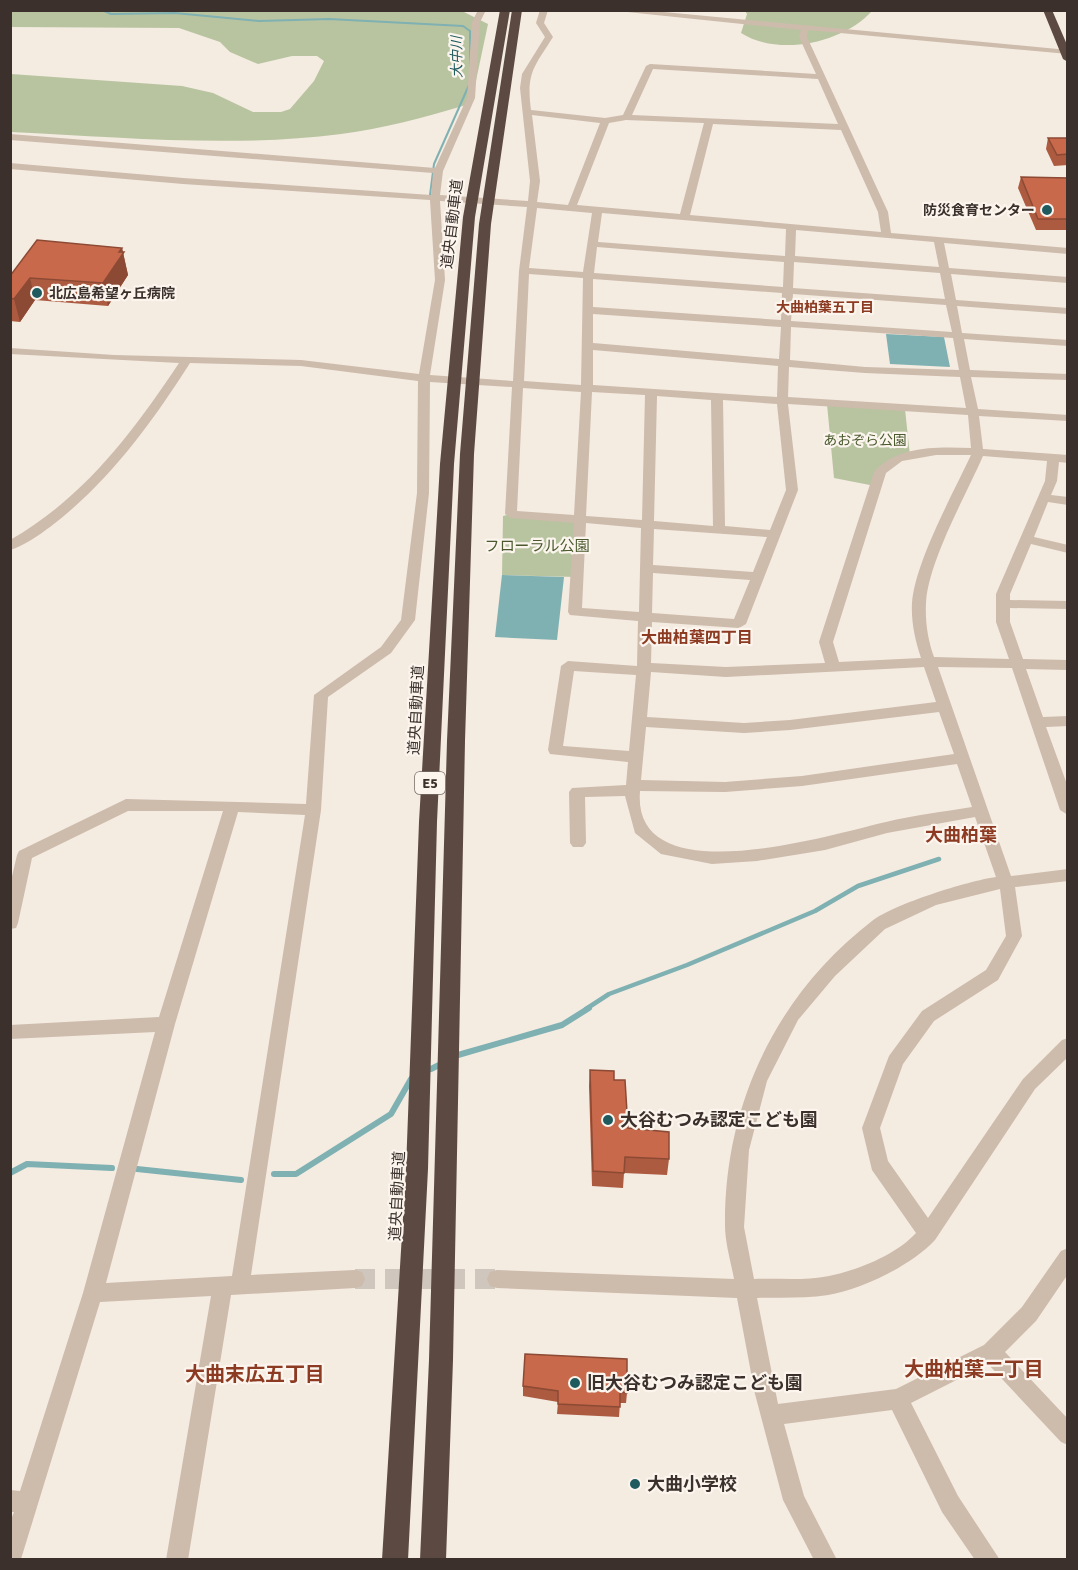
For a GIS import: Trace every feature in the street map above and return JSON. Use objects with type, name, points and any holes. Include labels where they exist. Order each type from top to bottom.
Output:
[{"type":"highway","name":"道央自動車道","points":[[395,1560],[417,1158],[429,811],[447,464],[469,217],[505,10]]},
{"type":"highway","name":"E5","points":[[433,1560],[441,1360],[456,741],[467,454],[484,224],[517,10]]},
{"type":"highway","points":[[1047,10],[1066,54]]},
{"type":"highway","points":[[1059,10],[1068,30]]},
{"type":"street","points":[[177,1560],[231,1286],[313,810],[321,695],[386,651],[408,620],[423,493],[428,378],[440,280],[438,171],[471,98],[476,22],[482,10]]},
{"type":"street","points":[[544,10],[540,23],[549,37],[526,74],[524,88],[535,181],[530,205],[512,384],[511,514],[774,534]]},
{"type":"street","points":[[612,10],[1066,54]]},
{"type":"street","points":[[805,28],[803,37],[883,212],[887,236]]},
{"type":"street","points":[[626,117],[632,109],[650,66],[821,77]]},
{"type":"street","points":[[528,112],[605,121],[626,117],[843,128]]},
{"type":"street","points":[[572,209],[605,121]]},
{"type":"street","points":[[684,218],[709,122]]},
{"type":"street","points":[[10,137],[438,171]]},
{"type":"street","points":[[10,166],[183,181],[530,205],[1068,251]]},
{"type":"street","points":[[597,212],[591,244],[586,310],[587,388],[575,612],[645,618],[739,624],[792,490],[782,401],[792,228]]},
{"type":"street","points":[[928,1234],[879,1164],[871,1128],[895,1061],[928,1017],[992,975],[1014,936],[1010,895],[921,639],[919,602],[927,567],[978,453],[973,413],[939,241]]},
{"type":"street","points":[[591,244],[1068,280]]},
{"type":"street","points":[[524,271],[1068,311]]},
{"type":"street","points":[[586,310],[1068,343]]},
{"type":"street","points":[[586,346],[783,363],[965,375],[1068,377]]},
{"type":"street","points":[[10,351],[301,363],[369,373],[651,394],[1068,418]]},
{"type":"street","points":[[10,546],[28,538],[58,516],[88,486],[145,424],[187,360]]},
{"type":"street","points":[[651,394],[644,669],[632,801],[640,829],[667,849],[712,858],[757,855],[825,844],[887,827],[980,811]]},
{"type":"street","points":[[717,397],[719,530]]},
{"type":"street","points":[[833,666],[826,642],[880,472],[896,459],[918,454],[978,453],[1068,459]]},
{"type":"street","points":[[1053,458],[1051,481],[1045,498],[1003,594],[1003,622],[1036,722],[1063,782],[1068,810]]},
{"type":"street","points":[[1045,498],[1068,501]]},
{"type":"street","points":[[1026,539],[1068,549]]},
{"type":"street","points":[[647,569],[758,576]]},
{"type":"street","points":[[1003,603],[1068,605]]},
{"type":"street","points":[[636,757],[555,750],[568,666],[726,672],[930,662],[1068,664]]},
{"type":"street","points":[[639,722],[744,728],[790,725],[945,706]]},
{"type":"street","points":[[1036,722],[1068,721]]},
{"type":"street","points":[[578,843],[577,792],[633,788],[725,787],[802,781],[961,758]]},
{"type":"street","points":[[10,922],[25,855],[126,805],[232,806],[313,810]]},
{"type":"street","points":[[10,1560],[19,1502],[93,1293],[166,1024],[232,806]]},
{"type":"street","points":[[826,1560],[794,1500],[771,1414],[744,1289],[734,1227],[740,1150],[758,1081],[792,1015],[829,971],[879,924],[932,900],[1005,882],[1068,875]]},
{"type":"street","points":[[10,1032],[166,1024]]},
{"type":"street","points":[[497,1279],[744,1289],[828,1286],[878,1269],[916,1247],[928,1234],[1029,1084],[1068,1046]]},
{"type":"street","points":[[771,1414],[898,1399],[992,1352],[1029,1314],[1064,1271]]},
{"type":"street","points":[[93,1293],[355,1279]]},
{"type":"street","points":[[992,1352],[1068,1436]]},
{"type":"street","points":[[898,1399],[950,1504],[989,1560]]},
{"type":"green space","points":[[460,10],[488,24],[474,90],[466,105],[435,114],[356,132],[259,140],[134,139],[11,132],[11,74],[182,86],[213,93],[253,112],[281,112],[290,109],[314,81],[324,61],[317,56],[292,56],[258,64],[230,52],[220,42],[179,28],[11,27],[11,11]]},
{"type":"green space","points":[[745,11],[872,11],[845,31],[810,43],[792,45],[756,40],[741,33],[747,14]]},
{"type":"green space","name":"あおぞら公園","points":[[827,404],[905,409],[910,456],[895,459],[875,486],[834,478]]},
{"type":"green space","name":"フローラル公園","points":[[511,514],[580,520],[577,577],[502,575],[503,516]]},
{"type":"water","points":[[886,334],[944,337],[950,367],[890,364]]},
{"type":"water","points":[[502,575],[564,577],[557,640],[495,637]]},
{"type":"building","points":[[1048,138],[1068,138],[1068,154],[1057,155]]},
{"type":"building","name":"防災食育センター","points":[[1021,177],[1068,178],[1068,219],[1038,219]]},
{"type":"building","points":[[37,240],[122,248],[119,252],[124,252],[103,283],[30,278],[14,299],[10,298],[10,276]]},
{"type":"building","name":"大谷むつみ認定こども園","points":[[590,1070],[614,1071],[614,1080],[625,1080],[628,1128],[669,1132],[669,1159],[625,1157],[624,1173],[593,1171]]},
{"type":"building","name":"旧大谷むつみ認定こども園","points":[[525,1354],[627,1359],[627,1393],[620,1392],[620,1407],[558,1404],[558,1391],[523,1386]]},
{"type":"waterway","name":"大中川","points":[[102,10],[111,14],[175,13],[259,21],[329,19],[463,26],[470,31],[470,68]]},
{"type":"waterway","name":"大中川","points":[[430,195],[434,164],[469,85]]},
{"type":"waterway","points":[[586,1009],[609,994],[687,965],[815,911],[858,886],[939,859]]},
{"type":"waterway","points":[[458,1055],[562,1025],[589,1008]]},
{"type":"waterway","points":[[431,1069],[439,1065]]},
{"type":"waterway","points":[[274,1174],[296,1174],[391,1114],[411,1079]]},
{"type":"waterway","points":[[10,1173],[27,1164],[112,1168]]},
{"type":"waterway","points":[[137,1169],[241,1180]]},
{"type":"tunnel","points":[[355,1279],[497,1279]]},
{"type":"place","name":"防災食育センター","points":[[1047,210]]},
{"type":"place","name":"北広島希望ヶ丘病院","points":[[37,293]]},
{"type":"place","name":"大谷むつみ認定こども園","points":[[608,1120]]},
{"type":"place","name":"旧大谷むつみ認定こども園","points":[[575,1383]]},
{"type":"place","name":"大曲小学校","points":[[635,1484]]},
{"type":"district","name":"大曲柏葉五丁目","points":[[825,307]]},
{"type":"district","name":"大曲柏葉四丁目","points":[[697,638]]},
{"type":"district","name":"大曲柏葉","points":[[961,835]]},
{"type":"district","name":"大曲柏葉二丁目","points":[[974,1369]]},
{"type":"district","name":"大曲末広五丁目","points":[[255,1374]]}]
